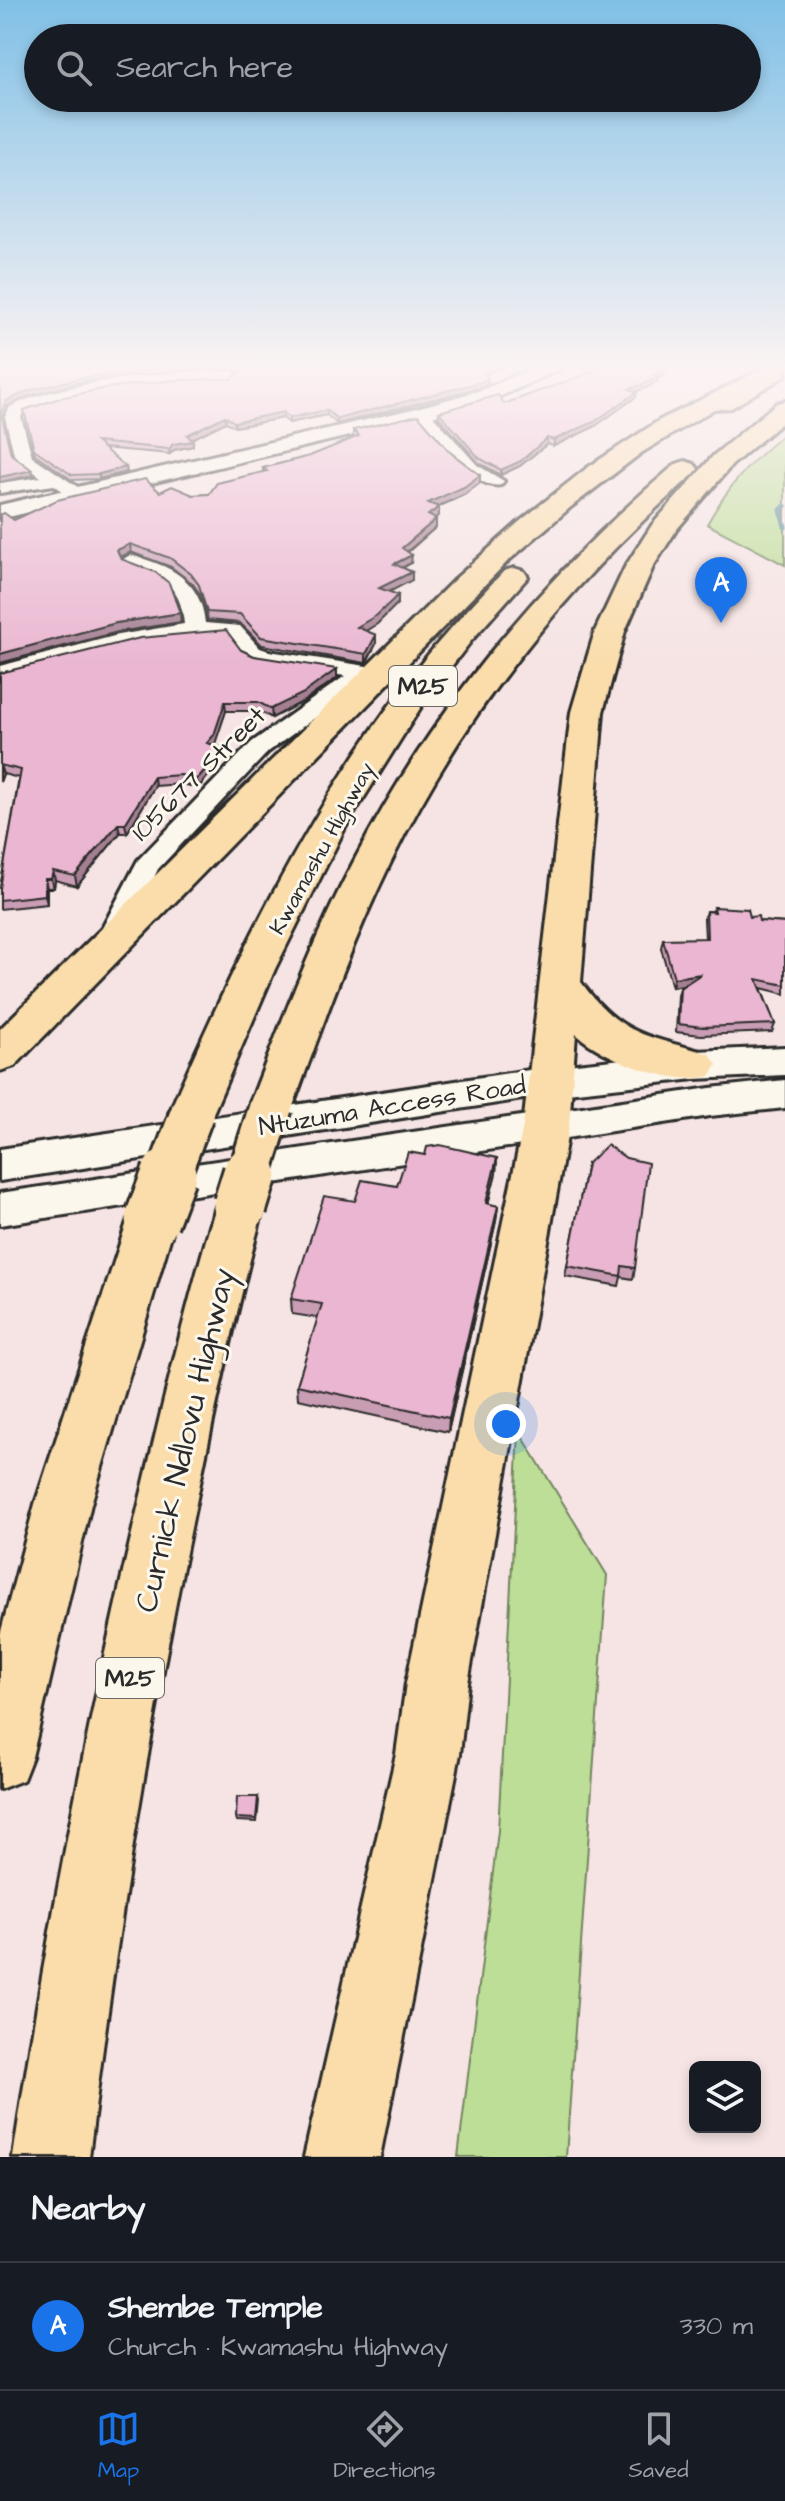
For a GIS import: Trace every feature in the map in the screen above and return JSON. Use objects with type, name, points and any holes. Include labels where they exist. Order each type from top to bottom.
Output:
[{"type":"main road","points":[[0,1055],[372,672],[499,554],[590,478],[609,466]]},
{"type":"main road","name":"Kwamashu Highway","points":[[0,1757],[63,1504],[152,1219],[225,1033],[302,873],[340,803],[385,736],[460,636],[502,588],[577,514],[633,466]]},
{"type":"main road","name":"Kwamashu Highway","points":[[271,1106],[316,988],[374,859],[447,734],[498,662],[579,566],[615,530],[691,466]]},
{"type":"main road","points":[[342,2157],[428,1754],[437,1683],[548,1103],[587,712],[610,631],[639,567],[666,525],[718,466]]},
{"type":"main road","points":[[560,984],[593,1028],[614,1041],[636,1051],[695,1065]]},
{"type":"main road","name":"Curnick Ndlovu Highway","points":[[51,2157],[77,1966],[132,1665],[211,1306],[271,1106]]},
{"type":"street","points":[[34,466],[79,494]]},
{"type":"street","points":[[0,512],[199,466]]},
{"type":"street","points":[[469,466],[495,481]]},
{"type":"street","points":[[0,488],[54,480]]},
{"type":"street","points":[[130,561],[184,584],[192,597],[195,629]]},
{"type":"street","points":[[0,673],[118,641],[195,629],[233,630],[244,639],[252,652],[264,657],[372,672]]},
{"type":"street","name":"Ntuzuma Access Road","points":[[0,1209],[548,1103],[695,1065],[785,1061]]},
{"type":"street","points":[[548,1103],[785,1094]]},
{"type":"street","name":"Ntuzuma Access Road","points":[[0,1165],[548,1103]]},
{"type":"green space","points":[[750,466],[785,466],[785,565],[707,524]]},
{"type":"green space","points":[[519,1431],[607,1575],[566,2157],[458,2157],[498,1831]]},
{"type":"building","points":[[0,466],[26,466],[32,470],[0,477]]},
{"type":"building","points":[[58,466],[126,467],[99,474],[72,475]]},
{"type":"building","points":[[468,466],[480,475],[464,487],[428,503],[439,507],[428,515],[436,519],[402,548],[412,555],[394,564],[412,572],[379,588],[398,595],[377,615],[357,627],[376,635],[366,654],[261,637],[240,614],[207,612],[199,585],[191,574],[170,558],[130,544],[117,550],[121,559],[155,572],[169,583],[180,613],[116,623],[0,654],[0,515],[4,513],[14,520],[57,500],[145,479],[160,492],[172,486],[193,495],[209,494],[217,483],[267,471],[263,468]]},
{"type":"building","points":[[226,630],[241,650],[254,656],[337,669],[304,693],[271,709],[258,702],[225,702],[214,735],[207,743],[224,748],[197,779],[181,775],[154,777],[125,824],[118,824],[75,876],[53,871],[51,879],[45,879],[45,895],[0,900],[21,770],[0,765],[0,673],[140,638]]},
{"type":"building","points":[[714,907],[748,909],[750,917],[758,916],[759,921],[785,923],[785,985],[757,979],[775,1024],[703,1027],[678,1024],[680,988],[701,974],[674,978],[663,939],[707,938],[706,911],[715,912]]},
{"type":"building","points":[[440,1145],[497,1158],[486,1203],[498,1206],[449,1418],[297,1385],[322,1304],[291,1299],[324,1196],[355,1201],[362,1180],[397,1186],[408,1152],[425,1155],[427,1147]]},
{"type":"building","points":[[607,1145],[626,1158],[648,1163],[635,1268],[622,1266],[621,1276],[567,1266],[587,1164]]},
{"type":"building","points":[[237,1797],[258,1797],[256,1819],[236,1818]]},
{"type":"waterway","points":[[785,506],[781,510],[785,527]]},
{"type":"place","name":"Shembe Temple","points":[[721,623]]}]
